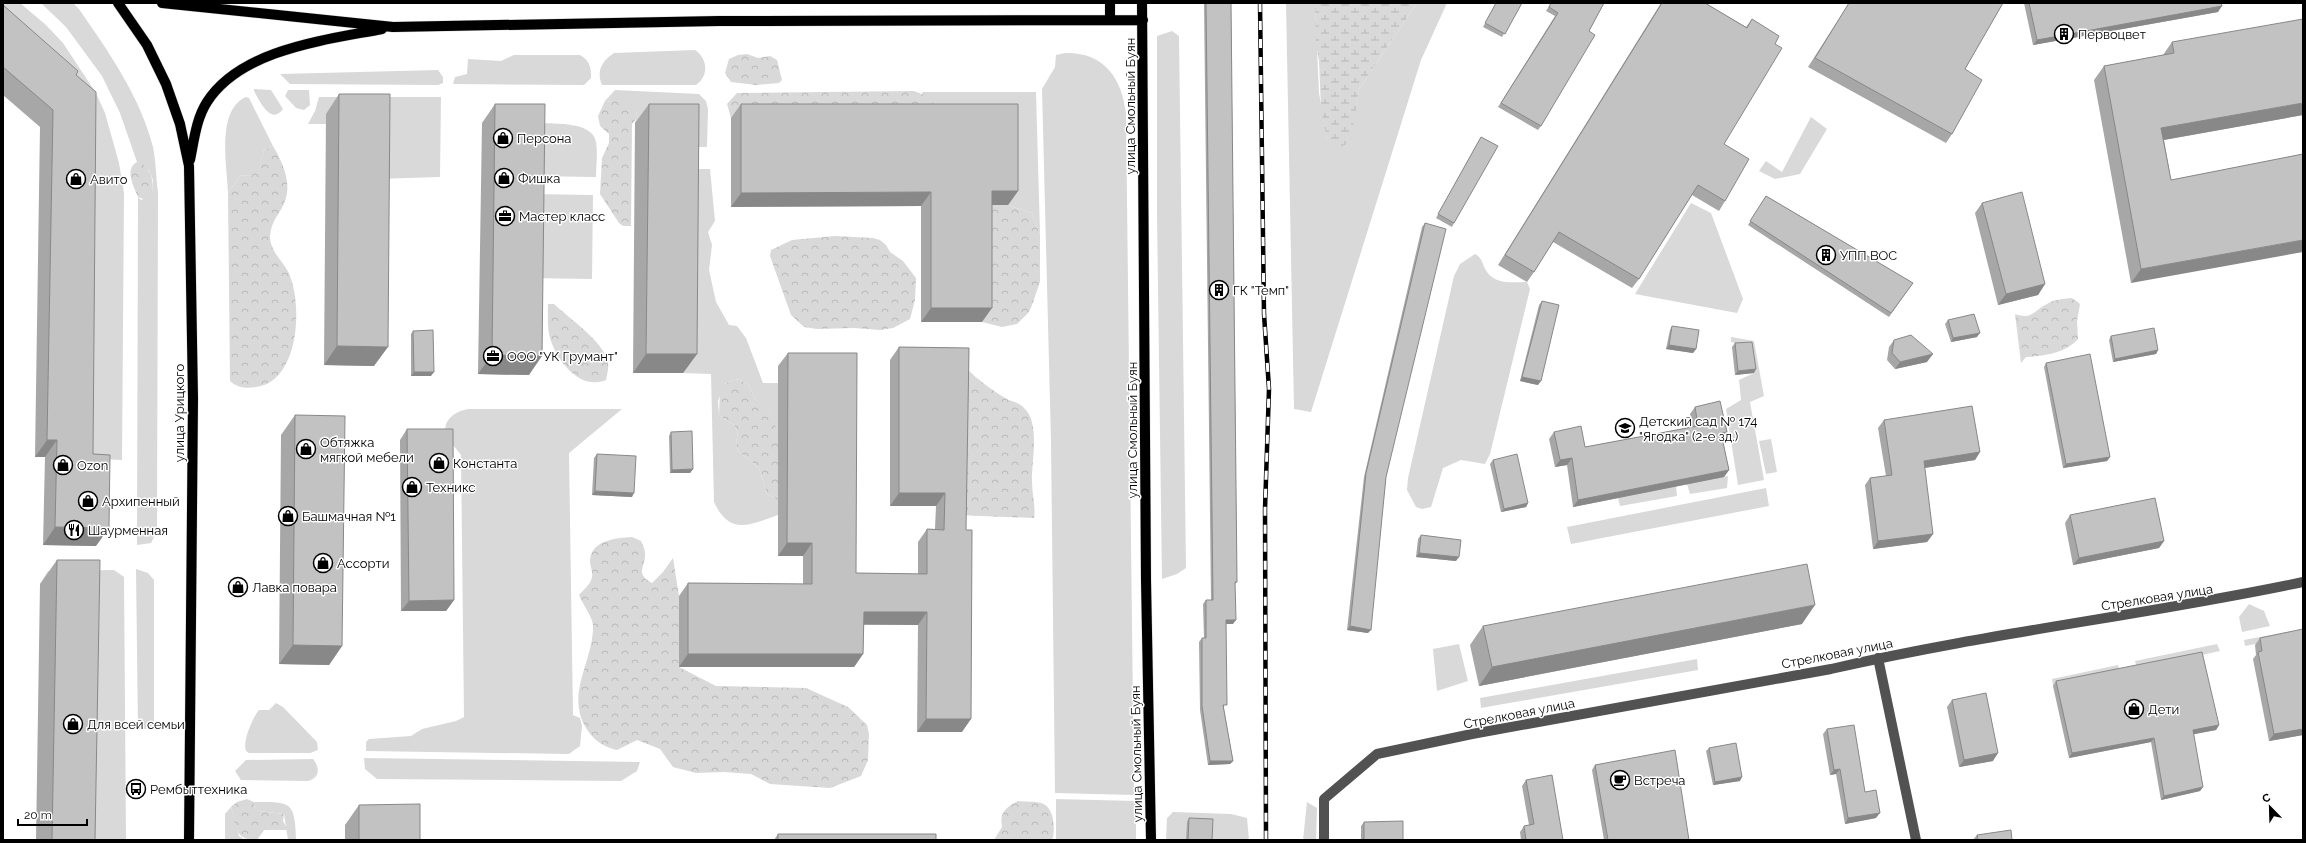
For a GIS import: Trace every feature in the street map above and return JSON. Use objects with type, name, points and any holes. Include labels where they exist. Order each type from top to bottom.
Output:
[{"type":"main road","name":"улица Урицкого","points":[[118,3],[147,45],[166,84],[180,124],[189,166],[193,398],[189,840]]},
{"type":"main road","points":[[162,3],[393,27],[726,21],[1143,20]]},
{"type":"main road","points":[[1110,3],[1110,20]]},
{"type":"main road","name":"улица Смольный Буян","points":[[1142,3],[1146,580],[1151,840]]},
{"type":"main road","points":[[189,166],[197,124],[206,103],[221,86],[242,70],[294,48],[393,27]]},
{"type":"street","name":"Стрелковая улица","points":[[1324,840],[1324,799],[1377,754],[1472,734],[1878,658],[2021,632],[2220,600],[2303,582]]},
{"type":"street","points":[[1878,658],[1916,840]]},
{"type":"green space","points":[[3,3],[20,3],[46,25],[63,43],[96,93],[105,113],[119,163],[124,193],[122,460],[80,458],[84,110],[3,34]]},
{"type":"green space","points":[[41,3],[73,3],[79,9],[112,58],[132,92],[153,147],[158,193],[157,531],[151,543],[137,545],[138,197],[141,200],[152,195],[153,180],[149,170],[137,162],[120,113],[102,76],[66,27]]},
{"type":"green space","points":[[1286,3],[1315,3],[1319,93],[1327,140],[1356,106],[1359,89],[1417,3],[1447,3],[1421,60],[1311,412],[1294,409]]},
{"type":"green space","points":[[1315,3],[1417,3],[1359,89],[1351,140],[1338,150],[1327,140],[1321,109],[1319,61],[1316,45]]},
{"type":"green space","points":[[1172,31],[1179,36],[1186,568],[1177,574],[1162,579],[1157,213],[1157,36]]},
{"type":"green space","points":[[695,50],[702,58],[705,68],[703,77],[696,85],[602,85],[600,80],[600,71],[603,63],[614,53]]},
{"type":"green space","points":[[1065,53],[1079,54],[1090,57],[1100,62],[1109,70],[1120,89],[1126,114],[1134,795],[1055,793],[1051,441],[1042,89],[1055,67],[1056,55]]},
{"type":"green space","points":[[747,54],[758,58],[770,56],[777,60],[782,80],[779,83],[756,85],[731,82],[725,73],[729,59],[738,55]]},
{"type":"green space","points":[[514,55],[580,55],[589,65],[591,78],[584,85],[453,84],[455,77],[467,74],[468,59],[501,61]]},
{"type":"green space","points":[[438,70],[443,77],[443,83],[438,85],[290,84],[280,74]]},
{"type":"green space","points":[[254,89],[271,90],[283,109],[274,115],[270,113],[262,105]]},
{"type":"green space","points":[[288,90],[309,90],[310,105],[304,110],[296,108],[285,96]]},
{"type":"green space","points":[[615,90],[699,94],[706,101],[708,109],[707,147],[686,147],[685,123],[635,123],[637,113],[622,101],[605,101]]},
{"type":"green space","points":[[914,91],[930,97],[936,108],[731,118],[727,104],[737,93]]},
{"type":"green space","points":[[922,92],[1036,92],[1040,234],[1032,213],[1008,205],[1008,118],[932,118]]},
{"type":"green space","points":[[246,97],[249,98],[273,146],[264,150],[258,172],[250,176],[241,175],[228,193],[225,154],[227,126],[230,114],[237,104]]},
{"type":"green space","points":[[319,97],[441,97],[440,177],[376,179],[326,114],[326,124],[308,124],[315,111]]},
{"type":"green space","points":[[605,101],[626,101],[632,105],[637,114],[636,119],[632,124],[631,226],[623,226],[619,223],[600,194],[602,158],[609,143],[609,134],[600,126],[598,116]]},
{"type":"green space","points":[[1811,117],[1827,129],[1800,174],[1775,179],[1759,171],[1766,161],[1782,172]]},
{"type":"green space","points":[[532,123],[569,125],[587,130],[593,135],[597,146],[596,177],[531,176]]},
{"type":"green space","points":[[273,146],[283,165],[287,179],[287,194],[285,201],[272,225],[270,236],[272,247],[288,271],[294,289],[296,322],[290,355],[283,369],[274,379],[261,386],[244,388],[233,384],[230,381],[228,193],[241,175],[250,176],[258,171],[264,150]]},
{"type":"green space","points":[[137,162],[146,167],[152,179],[152,195],[146,200],[138,197],[132,183],[131,169]]},
{"type":"green space","points":[[685,169],[710,169],[715,221],[708,232],[712,245],[709,270],[716,302],[729,325],[737,326],[746,338],[763,383],[778,383],[778,431],[774,427],[769,413],[755,399],[748,384],[738,379],[724,384],[718,401],[719,415],[734,425],[738,433],[736,442],[738,451],[759,468],[767,494],[778,500],[778,515],[749,524],[734,524],[727,520],[720,513],[714,502],[711,374],[683,373]]},
{"type":"green space","points":[[531,194],[593,195],[592,279],[530,278]]},
{"type":"green space","points":[[1691,203],[1711,213],[1743,299],[1737,313],[1635,294]]},
{"type":"green space","points":[[982,205],[1008,205],[1032,213],[1040,234],[1040,282],[1029,312],[1017,324],[1002,327],[982,322]]},
{"type":"green space","points":[[835,236],[873,238],[880,240],[886,245],[890,252],[903,261],[916,278],[915,300],[910,319],[893,328],[880,330],[854,328],[817,329],[804,327],[791,315],[770,256],[771,250],[792,240]]},
{"type":"green space","points":[[1475,254],[1481,260],[1487,272],[1495,279],[1506,282],[1527,282],[1530,289],[1490,454],[1485,464],[1461,460],[1443,468],[1431,507],[1422,509],[1416,507],[1407,490],[1408,478],[1454,276],[1460,264]]},
{"type":"green space","points":[[2072,298],[2080,304],[2077,321],[2078,339],[2073,344],[2061,351],[2047,355],[2026,357],[2021,363],[2015,314],[2021,316],[2029,315],[2053,301]]},
{"type":"green space","points":[[548,304],[554,304],[600,346],[608,362],[606,380],[596,382],[579,378],[564,364],[553,347],[550,338],[548,325]]},
{"type":"green space","points":[[1731,337],[1754,341],[1764,396],[1750,402],[1764,480],[1738,485],[1726,409],[1741,400],[1739,380],[1754,373],[1749,346],[1731,342]]},
{"type":"green space","points":[[965,366],[973,375],[990,388],[1005,398],[1022,406],[1029,415],[1034,433],[1032,482],[1035,509],[1034,518],[957,515]]},
{"type":"green space","points":[[738,379],[748,384],[755,399],[767,409],[778,431],[778,500],[767,494],[759,468],[738,451],[736,442],[738,433],[734,425],[719,415],[720,387]]},
{"type":"green space","points":[[622,409],[569,453],[573,715],[580,718],[582,726],[580,746],[569,754],[366,751],[366,742],[369,739],[411,736],[422,729],[456,721],[464,717],[461,455],[449,439],[445,429],[448,420],[451,417],[463,410]]},
{"type":"green space","points":[[1771,439],[1777,472],[1766,474],[1759,441]]},
{"type":"green space","points":[[1728,476],[1727,488],[1690,494],[1687,484]]},
{"type":"green space","points":[[1676,486],[1677,496],[1620,506],[1618,498]]},
{"type":"green space","points":[[1766,488],[1769,506],[1571,544],[1567,527]]},
{"type":"green space","points":[[632,537],[641,541],[645,553],[642,573],[643,576],[652,583],[663,572],[673,558],[679,596],[679,667],[716,686],[806,688],[848,707],[867,725],[869,734],[868,760],[861,776],[830,788],[770,784],[751,774],[724,772],[696,773],[673,767],[660,749],[637,740],[617,750],[603,745],[592,736],[586,728],[580,715],[578,702],[579,690],[592,638],[593,622],[579,595],[591,580],[592,573],[590,561],[591,554],[595,549],[600,544],[612,539]]},
{"type":"green space","points":[[136,569],[148,573],[154,580],[154,722],[150,728],[138,730]]},
{"type":"green space","points":[[114,570],[124,577],[126,840],[79,840],[40,584],[48,571]]},
{"type":"green space","points":[[2249,604],[2264,611],[2270,626],[2242,632],[2239,617]]},
{"type":"green space","points":[[2303,629],[2303,635],[2245,646],[2244,640]]},
{"type":"green space","points":[[1459,644],[1468,681],[1437,691],[1433,649]]},
{"type":"green space","points":[[2217,644],[2220,651],[2137,669],[2135,661]]},
{"type":"green space","points":[[1697,659],[1698,670],[1481,708],[1480,698]]},
{"type":"green space","points":[[2118,665],[2120,672],[2053,686],[2052,679]]},
{"type":"green space","points":[[276,703],[283,707],[317,742],[318,750],[310,753],[249,753],[246,751],[245,747],[247,736],[257,713],[259,710],[269,710]]},
{"type":"green space","points":[[364,758],[640,762],[637,771],[621,781],[377,779],[365,769]]},
{"type":"green space","points":[[313,759],[316,763],[318,773],[314,778],[307,781],[241,780],[235,771],[246,760]]},
{"type":"green space","points":[[247,799],[254,802],[255,809],[259,811],[284,814],[283,821],[288,830],[264,830],[257,840],[244,838],[240,835],[237,831],[231,807],[237,802]]},
{"type":"green space","points":[[1056,799],[1136,801],[1136,840],[1056,840]]},
{"type":"green space","points":[[1018,801],[1041,803],[1049,808],[1054,824],[1052,840],[994,840],[1002,827],[1001,822],[1004,811]]},
{"type":"green space","points":[[254,802],[276,802],[288,806],[292,811],[294,818],[296,840],[288,840],[284,814],[255,810]]},
{"type":"green space","points":[[1307,802],[1317,808],[1316,840],[1303,840]]},
{"type":"green space","points":[[231,807],[239,836],[245,840],[225,840],[225,814]]},
{"type":"green space","points":[[1173,812],[1231,814],[1247,818],[1249,840],[1166,840],[1167,818]]},
{"type":"building","name":"ГК \"Темп\"","points":[[1206,3],[1231,3],[1237,582],[1235,582],[1236,620],[1226,620],[1227,705],[1223,705],[1233,761],[1210,761],[1202,706],[1202,638],[1206,638],[1206,600],[1213,600]]},
{"type":"building","points":[[1496,3],[1522,3],[1505,34],[1485,23]]},
{"type":"building","points":[[1551,3],[1604,3],[1589,31],[1595,35],[1541,126],[1501,103],[1558,13],[1549,7]]},
{"type":"building","points":[[1662,3],[1705,3],[1747,28],[1752,19],[1779,36],[1775,44],[1782,48],[1724,144],[1749,159],[1725,201],[1698,185],[1639,279],[1559,232],[1534,272],[1505,255]]},
{"type":"building","points":[[1849,3],[2003,3],[1965,69],[1982,80],[1952,134],[1815,58]]},
{"type":"building","name":"Первоцвет","points":[[2029,3],[2221,3],[2222,6],[2037,40]]},
{"type":"building","points":[[3,5],[78,71],[76,75],[96,92],[93,454],[110,455],[109,528],[55,527],[57,440],[47,440],[53,110],[3,67]]},
{"type":"building","points":[[2303,19],[2303,103],[2161,128],[2171,180],[2303,154],[2303,240],[2141,269],[2104,66],[2174,53],[2172,42]]},
{"type":"building","points":[[339,94],[390,94],[388,347],[337,346]]},
{"type":"building","points":[[495,104],[545,104],[542,356],[492,355]]},
{"type":"building","points":[[649,104],[699,104],[697,354],[646,354]]},
{"type":"building","points":[[741,104],[1018,104],[1018,191],[992,191],[992,308],[931,308],[931,192],[741,193]]},
{"type":"building","points":[[1481,137],[1498,146],[1454,223],[1438,214]]},
{"type":"building","points":[[2022,192],[2045,284],[2006,294],[1982,203]]},
{"type":"building","name":"УПП ВОС","points":[[1766,196],[1913,283],[1891,313],[1750,221]]},
{"type":"building","points":[[1425,223],[1446,229],[1386,477],[1371,630],[1350,626],[1366,473]]},
{"type":"building","points":[[1542,301],[1559,305],[1541,381],[1522,377]]},
{"type":"building","points":[[1974,314],[1980,333],[1953,338],[1948,320]]},
{"type":"building","points":[[1672,326],[1699,330],[1696,349],[1669,345]]},
{"type":"building","points":[[2154,328],[2158,350],[2115,359],[2111,336]]},
{"type":"building","points":[[433,330],[434,372],[414,372],[413,331]]},
{"type":"building","points":[[1911,335],[1933,354],[1900,362],[1892,353],[1894,340]]},
{"type":"building","points":[[1752,342],[1756,369],[1738,371],[1735,343]]},
{"type":"building","points":[[899,347],[969,348],[966,530],[972,530],[971,719],[926,719],[927,612],[864,612],[863,654],[688,654],[688,583],[812,584],[812,543],[787,543],[788,353],[857,353],[856,573],[927,574],[927,529],[944,530],[945,493],[899,493]]},
{"type":"building","points":[[2090,354],[2110,457],[2066,464],[2046,363]]},
{"type":"building","points":[[1720,401],[1727,432],[1721,433],[1729,470],[1578,500],[1572,458],[1560,460],[1554,432],[1581,426],[1585,447],[1698,426],[1695,407]]},
{"type":"building","points":[[1972,406],[1980,452],[1924,461],[1933,534],[1878,541],[1870,478],[1892,475],[1884,420]]},
{"type":"building","points":[[295,415],[345,416],[342,646],[293,645]]},
{"type":"building","points":[[407,429],[453,429],[454,600],[409,601]]},
{"type":"building","points":[[692,431],[693,469],[672,470],[671,432]]},
{"type":"building","points":[[597,454],[636,456],[634,493],[595,491]]},
{"type":"building","points":[[1517,454],[1528,503],[1504,509],[1493,460]]},
{"type":"building","points":[[2155,498],[2164,541],[2079,558],[2070,515]]},
{"type":"building","points":[[1421,535],[1461,540],[1459,557],[1419,553]]},
{"type":"building","points":[[57,560],[100,560],[95,840],[52,840]]},
{"type":"building","points":[[1807,564],[1815,605],[1492,667],[1483,626]]},
{"type":"building","points":[[2303,629],[2303,729],[2274,734],[2258,652],[2262,651],[2260,638]]},
{"type":"building","points":[[2202,652],[2219,725],[2193,730],[2203,787],[2164,796],[2154,738],[2072,753],[2056,681]]},
{"type":"building","points":[[1986,693],[1998,753],[1964,760],[1952,700]]},
{"type":"building","points":[[1854,725],[1865,792],[1876,790],[1880,813],[1848,818],[1840,769],[1834,770],[1827,729]]},
{"type":"building","points":[[1736,743],[1742,777],[1715,782],[1709,748]]},
{"type":"building","points":[[1675,750],[1689,840],[1608,840],[1595,765]]},
{"type":"building","points":[[1552,775],[1563,840],[1526,840],[1524,826],[1534,824],[1526,780]]},
{"type":"building","points":[[420,804],[420,840],[359,840],[359,805]]},
{"type":"building","points":[[1189,818],[1213,819],[1212,840],[1188,840]]},
{"type":"building","points":[[1403,821],[1403,840],[1364,840],[1364,822]]},
{"type":"building","points":[[2011,830],[2012,840],[1978,840],[1977,835]]},
{"type":"building","points":[[778,834],[936,834],[936,840],[778,840]]},
{"type":"railway","points":[[1260,3],[1264,314],[1269,389],[1265,509],[1266,840]]},
{"type":"place","name":"Первоцвет","points":[[2064,34]]},
{"type":"place","name":"Персона","points":[[503,138]]},
{"type":"place","name":"Фишка","points":[[504,178]]},
{"type":"place","name":"Авито","points":[[76,179]]},
{"type":"place","name":"Мастер класс","points":[[505,216]]},
{"type":"place","name":"УПП ВОС","points":[[1826,255]]},
{"type":"place","name":"ГК \"Темп\"","points":[[1219,290]]},
{"type":"place","name":"ООО \"УК Грумант\"","points":[[493,356]]},
{"type":"place","name":"Детский сад № 174 \"Ягодка\" (2-е зд.)","points":[[1625,428]]},
{"type":"place","name":"Обтяжка мягкой мебели","points":[[306,449]]},
{"type":"place","name":"Константа","points":[[439,463]]},
{"type":"place","name":"Ozon","points":[[63,465]]},
{"type":"place","name":"Техникс","points":[[412,487]]},
{"type":"place","name":"Архипенный","points":[[88,501]]},
{"type":"place","name":"Башмачная №1","points":[[288,516]]},
{"type":"place","name":"Шаурменная","points":[[74,530]]},
{"type":"place","name":"Ассорти","points":[[323,563]]},
{"type":"place","name":"Лавка повара","points":[[238,587]]},
{"type":"place","name":"Дети","points":[[2134,709]]},
{"type":"place","name":"Для всей семьи","points":[[73,724]]},
{"type":"place","name":"Встреча","points":[[1620,780]]},
{"type":"place","name":"Рембыттехника","points":[[136,789]]}]
